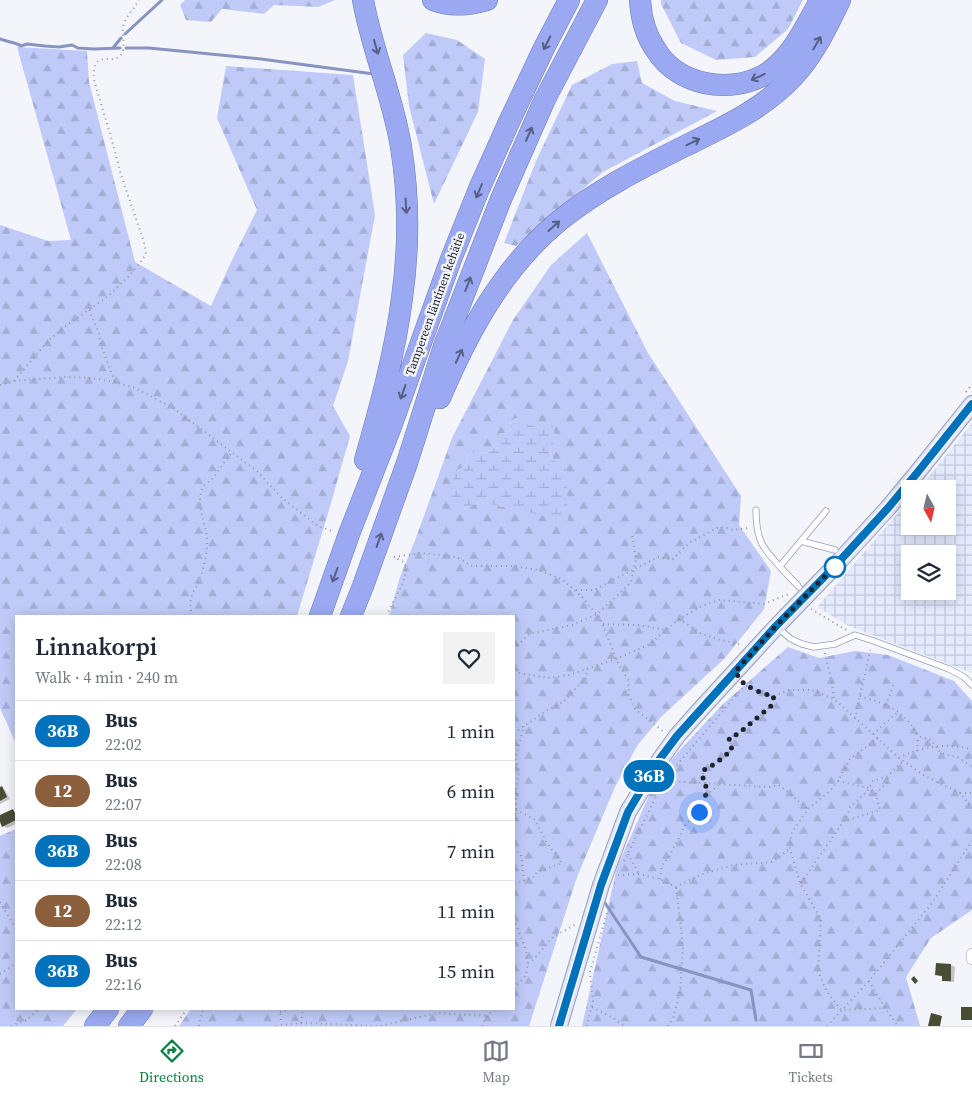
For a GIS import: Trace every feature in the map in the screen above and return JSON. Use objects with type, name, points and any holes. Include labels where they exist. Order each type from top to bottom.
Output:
[{"type":"highway","points":[[341,533],[362,471],[385,387],[396,337],[402,297],[407,233],[407,207],[401,146],[392,105],[363,0]]},
{"type":"highway","points":[[433,0],[457,5],[474,4],[487,0]]},
{"type":"highway","name":"Tampereen läntinen kehätie","points":[[320,615],[341,533],[390,429],[451,259],[479,188],[544,48],[569,0]]},
{"type":"highway","name":"Tampereen läntinen kehätie","points":[[351,615],[406,463],[444,346],[501,199],[545,99],[597,0]]},
{"type":"highway","points":[[640,0],[646,30],[656,51],[664,60],[674,69],[694,80],[706,84],[728,85],[741,83],[764,74],[786,57],[795,46],[819,0]]},
{"type":"highway","points":[[406,463],[435,410],[476,322],[521,259],[559,221],[599,192],[647,165],[738,120],[761,106],[778,92],[804,64],[815,49],[840,0]]},
{"type":"highway","points":[[95,1026],[107,1010]]},
{"type":"highway","points":[[129,1026],[141,1010]]},
{"type":"main road","points":[[559,1026],[601,885],[628,812],[658,775],[677,736],[776,626],[888,508],[972,404]]},
{"type":"street","points":[[972,954],[972,959]]},
{"type":"lane","points":[[756,510],[757,528],[762,544],[796,589]]},
{"type":"lane","points":[[780,566],[826,511]]},
{"type":"lane","points":[[801,541],[834,550]]},
{"type":"lane","points":[[776,626],[791,639],[814,647],[835,644],[855,635],[949,669],[964,677],[972,685]]},
{"type":"path","points":[[14,381],[48,341],[107,297],[129,276],[146,254],[144,242],[122,178],[114,144],[94,80],[93,69],[96,63],[103,59],[118,57],[122,54],[124,24],[139,0]]},
{"type":"path","points":[[89,310],[99,333],[102,348],[115,382]]},
{"type":"path","points":[[0,384],[65,377],[91,378],[135,388],[173,408],[258,472],[282,498],[318,526],[341,533]]},
{"type":"path","points":[[192,615],[191,595],[202,574],[208,545],[200,505],[202,488],[232,454]]},
{"type":"path","points":[[575,590],[594,590],[658,557],[672,560],[689,543],[717,528],[725,527],[733,530],[757,528]]},
{"type":"path","points":[[515,649],[529,634],[572,625],[597,614],[631,582],[636,559],[632,535]]},
{"type":"path","points":[[387,615],[403,583],[406,572],[405,564],[394,557],[420,553],[457,557],[472,566],[512,566],[539,570],[563,580],[597,614],[616,659],[628,680],[629,695],[635,709],[665,734]]},
{"type":"path","points":[[515,672],[548,678],[569,675],[616,659],[650,644],[679,619],[702,606],[719,600],[764,604],[796,589]]},
{"type":"path","points":[[809,608],[855,635]]},
{"type":"path","points":[[679,619],[700,633],[744,645]]},
{"type":"path","points":[[602,624],[638,625],[665,630]]},
{"type":"path","points":[[824,646],[834,699]]},
{"type":"path","points":[[855,719],[870,650]]},
{"type":"path","points":[[515,732],[563,702],[586,678],[587,669]]},
{"type":"path","points":[[735,672],[745,685],[764,694],[774,696],[790,690],[812,690],[834,699],[898,758],[925,776],[960,793],[972,808]]},
{"type":"path","points":[[886,704],[894,683]]},
{"type":"path","points":[[676,887],[660,879],[639,874],[618,875],[658,775],[745,685]]},
{"type":"path","points":[[660,879],[662,865],[670,857],[686,824],[699,812],[706,796],[706,783],[702,776],[705,769],[715,764],[732,750],[729,738],[738,734],[771,706],[774,696]]},
{"type":"path","points":[[860,696],[886,704],[912,724],[918,736],[917,751]]},
{"type":"path","points":[[873,734],[898,712]]},
{"type":"path","points":[[515,820],[516,788],[520,771],[515,759],[524,726]]},
{"type":"path","points":[[918,736],[932,740],[942,753],[959,758],[972,767]]},
{"type":"path","points":[[841,1010],[828,992],[818,971],[821,919],[800,883],[790,849],[791,834],[808,809],[838,781],[850,759],[878,738]]},
{"type":"path","points":[[898,758],[904,754],[917,751],[951,746],[972,749]]},
{"type":"path","points":[[800,883],[844,821],[850,807],[867,792],[873,781],[888,776],[902,760]]},
{"type":"path","points":[[658,775],[668,781],[769,787],[779,785],[808,809]]},
{"type":"path","points":[[876,794],[888,781],[888,776]]},
{"type":"path","points":[[838,781],[869,788],[876,794],[880,810],[844,821]]},
{"type":"path","points":[[706,796],[720,784]]},
{"type":"path","points":[[960,793],[972,793]]},
{"type":"path","points":[[515,884],[534,877],[537,872],[562,863],[547,843],[534,820],[516,810]]},
{"type":"path","points":[[827,1026],[869,981],[932,903],[972,842]]},
{"type":"path","points":[[515,849],[521,855],[524,881]]},
{"type":"path","points":[[676,887],[702,874],[734,865],[772,862],[790,849]]},
{"type":"path","points":[[628,854],[639,874]]},
{"type":"path","points":[[668,1026],[673,1018],[680,992],[683,946],[676,887]]},
{"type":"path","points":[[0,902],[15,927]]},
{"type":"path","points":[[587,1026],[592,1007],[593,993],[590,972],[608,910]]},
{"type":"path","points":[[515,921],[523,941],[528,963],[524,977],[515,986]]},
{"type":"path","points":[[528,963],[553,937],[579,922]]},
{"type":"path","points":[[579,957],[590,972]]},
{"type":"path","points":[[0,974],[15,964]]},
{"type":"path","points":[[869,981],[898,1026]]},
{"type":"path","points":[[592,1007],[624,1026]]},
{"type":"path","points":[[841,1010],[885,1008]]},
{"type":"path","points":[[11,1026],[28,1020],[38,1010]]},
{"type":"path","points":[[177,1026],[186,1010]]},
{"type":"path","points":[[199,1026],[204,1010]]},
{"type":"path","points":[[280,1010],[282,1025]]},
{"type":"path","points":[[301,1023],[303,1010]]},
{"type":"path","points":[[482,1026],[487,1016],[493,1010]]},
{"type":"path","points":[[276,1026],[301,1023],[380,1026],[438,1013],[487,1016]]},
{"type":"shaded area","points":[[972,423],[972,673],[851,627],[817,607],[901,509],[901,535],[956,535],[956,480],[926,480]]},
{"type":"green space","points":[[185,0],[335,0],[318,7],[274,5],[264,14],[222,9],[211,22],[186,20],[180,5]]},
{"type":"green space","points":[[661,0],[803,0],[788,29],[755,57],[716,60],[681,43],[661,4]]},
{"type":"green space","points":[[426,33],[457,40],[485,59],[478,112],[434,204],[409,106],[403,55]]},
{"type":"green space","points":[[17,47],[87,51],[89,82],[135,262],[211,306],[257,210],[217,118],[226,66],[353,75],[375,215],[348,361],[333,406],[350,436],[297,615],[15,615],[15,742],[0,708],[0,225],[48,241],[71,240]]},
{"type":"green space","points":[[637,61],[642,83],[675,101],[717,111],[603,172],[516,246],[504,243],[536,161],[572,85],[612,64]]},
{"type":"green space","points":[[587,233],[648,353],[741,496],[739,525],[771,571],[764,609],[724,659],[661,717],[637,746],[615,787],[577,877],[529,1026],[179,1026],[190,1010],[515,1010],[515,615],[389,615],[400,577],[452,438],[513,320],[551,265]],"holes":[[[511,421],[537,428],[556,440],[550,448],[568,520],[480,502],[464,509],[457,470],[465,467],[469,454],[489,452],[497,445],[497,434],[509,433]]]},
{"type":"green space","points":[[516,417],[537,428],[552,421],[556,440],[550,449],[553,460],[567,469],[568,521],[480,502],[464,509],[451,503],[448,491],[457,470],[465,467],[469,454],[489,452],[497,445],[497,434],[509,433],[511,421]]},
{"type":"green space","points":[[788,647],[819,658],[855,651],[888,655],[954,681],[972,701],[972,910],[931,938],[906,977],[920,1026],[582,1026],[617,867],[656,780],[677,753],[723,704]]},
{"type":"green space","points":[[15,829],[15,1010],[76,1010],[63,1026],[0,1026],[0,836]]},
{"type":"building","points":[[2,786],[7,797],[0,801],[0,787]]},
{"type":"building","points":[[13,809],[15,820],[2,827],[0,815]]},
{"type":"building","points":[[936,963],[951,964],[951,981],[942,981],[942,976],[935,975]]},
{"type":"building","points":[[914,976],[918,981],[915,984],[911,979]]},
{"type":"building","points":[[961,1007],[972,1007],[972,1020],[961,1020]]},
{"type":"building","points":[[931,1013],[942,1016],[940,1026],[928,1026]]},
{"type":"waterway","points":[[125,34],[162,0]]},
{"type":"waterway","points":[[113,48],[121,38]]},
{"type":"waterway","points":[[0,39],[21,46],[27,44],[59,47],[72,45],[78,48],[94,49],[120,48]]},
{"type":"waterway","points":[[126,48],[149,48],[261,59],[374,74]]},
{"type":"waterway","points":[[605,903],[641,957],[751,990],[756,1020]]},
{"type":"bus line","name":"36B","points":[[559,1026],[601,885],[628,812],[659,760],[699,710],[888,508],[972,404]]},
{"type":"route","points":[[699,812],[706,796],[706,783],[702,776],[705,769],[715,764],[732,750],[729,738],[738,734],[771,706],[774,696],[764,694],[745,685],[735,672],[776,626],[835,567]]}]
